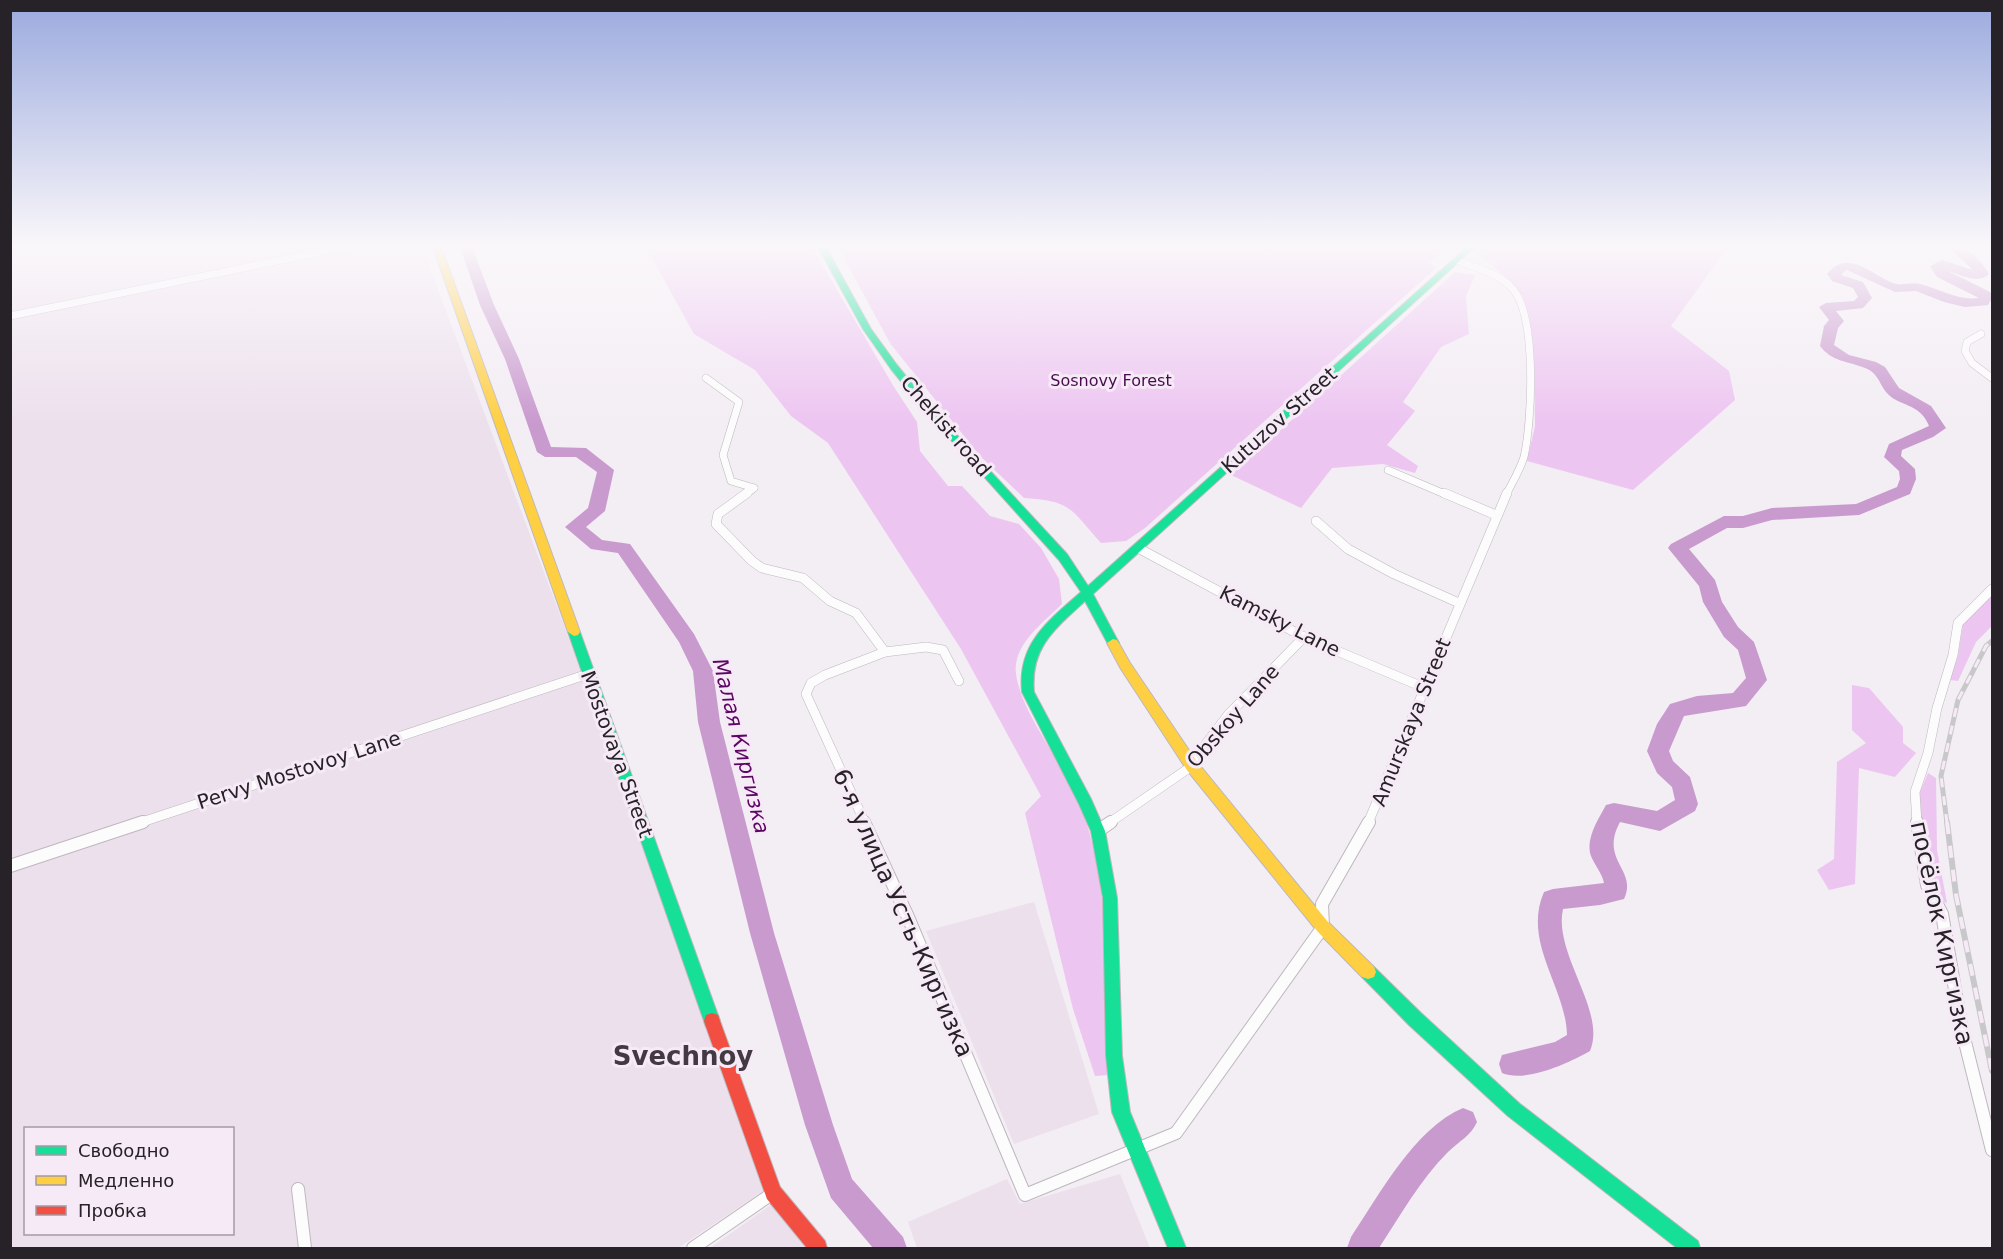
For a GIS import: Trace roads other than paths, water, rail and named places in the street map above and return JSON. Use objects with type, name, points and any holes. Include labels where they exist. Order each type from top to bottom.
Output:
[{"type":"street","points":[[10,316],[60,306]]},
{"type":"street","name":"Mostovaya Street","points":[[458,306],[773,1193],[818,1248]]},
{"type":"street","name":"Chekist road","points":[[854,306],[867,329],[894,367],[927,408],[1063,557],[1087,593],[1125,666],[1192,766],[1323,927],[1415,1019],[1514,1110],[1691,1248]]},
{"type":"street","name":"Kutuzov Street","points":[[1098,831],[1086,802],[1028,692],[1024,675],[1030,655],[1048,631],[1087,593],[1318,382],[1364,345],[1406,306]]},
{"type":"street","name":"Amurskaya Street","points":[[1323,927],[1322,904],[1373,814],[1496,515],[1523,460],[1530,424],[1531,358],[1521,306]]},
{"type":"street","points":[[1981,334],[1967,342],[1965,351],[1972,363],[1992,378]]},
{"type":"street","points":[[706,378],[739,402],[723,454],[731,481],[754,488],[718,514],[716,524],[752,561],[762,568],[803,578],[830,601],[856,614],[885,652]]},
{"type":"street","points":[[1388,470],[1496,515]]},
{"type":"street","points":[[1316,521],[1348,549],[1394,574],[1459,603]]},
{"type":"street","name":"Kamsky Lane","points":[[1138,548],[1304,637],[1425,688]]},
{"type":"street","name":"посёлок Киргизка","points":[[1992,589],[1958,623],[1953,655],[1936,708],[1929,753],[1915,792],[1917,831],[1927,885],[1942,914],[1962,1030],[1992,1150]]},
{"type":"street","name":"Obskoy Lane","points":[[1098,831],[1192,766],[1199,751],[1236,708],[1304,637]]},
{"type":"street","name":"6-я улица Усть-Киргизка","points":[[959,681],[943,650],[926,647],[885,652],[825,675],[811,683],[806,694],[908,917],[1025,1195],[1135,1150]]},
{"type":"street","name":"Pervy Mostovoy Lane","points":[[10,866],[588,674]]},
{"type":"street","points":[[1098,831],[1110,898],[1114,1056],[1122,1112],[1135,1150],[1177,1248]]},
{"type":"street","points":[[1135,1150],[1176,1133],[1323,927]]},
{"type":"street","points":[[298,1189],[305,1248]]},
{"type":"street","points":[[693,1248],[773,1193]]},
{"type":"waterway","name":"Малая Киргизка","points":[[487,306],[512,359],[545,452],[580,452],[606,470],[596,511],[574,527],[597,545],[624,548],[687,639],[703,671],[709,722],[762,933],[819,1125],[841,1188],[892,1248]]},
{"type":"waterway","name":"Малая Киргизка","points":[[1512,1064],[1559,1054],[1581,1042],[1580,1021],[1561,971],[1548,921],[1553,900],[1616,891],[1614,876],[1601,851],[1604,833],[1614,812],[1660,821],[1687,804],[1682,783],[1665,767],[1658,751],[1668,724],[1677,710],[1697,704],[1739,700],[1757,680],[1747,647],[1731,632],[1713,602],[1708,585],[1677,548],[1724,522],[1743,522],[1772,514],[1859,509],[1904,490],[1908,479],[1907,469],[1892,457],[1895,447],[1938,428],[1926,409],[1893,391],[1887,378],[1879,370],[1871,365],[1835,354],[1827,346],[1831,326],[1837,321],[1826,307],[1846,306]]},
{"type":"waterway","name":"Малая Киргизка","points":[[1362,1248],[1403,1185],[1438,1142],[1463,1122]]},
{"type":"railway","points":[[1947,823],[1941,776],[1958,700],[1986,646],[1992,641]]},
{"type":"railway","points":[[1947,822],[1956,895],[1992,1071]]},
{"type":"district","name":"Svechnoy","points":[[683,1056]]},
{"type":"park label","name":"Sosnovy Forest","points":[[1111,380]]}]
